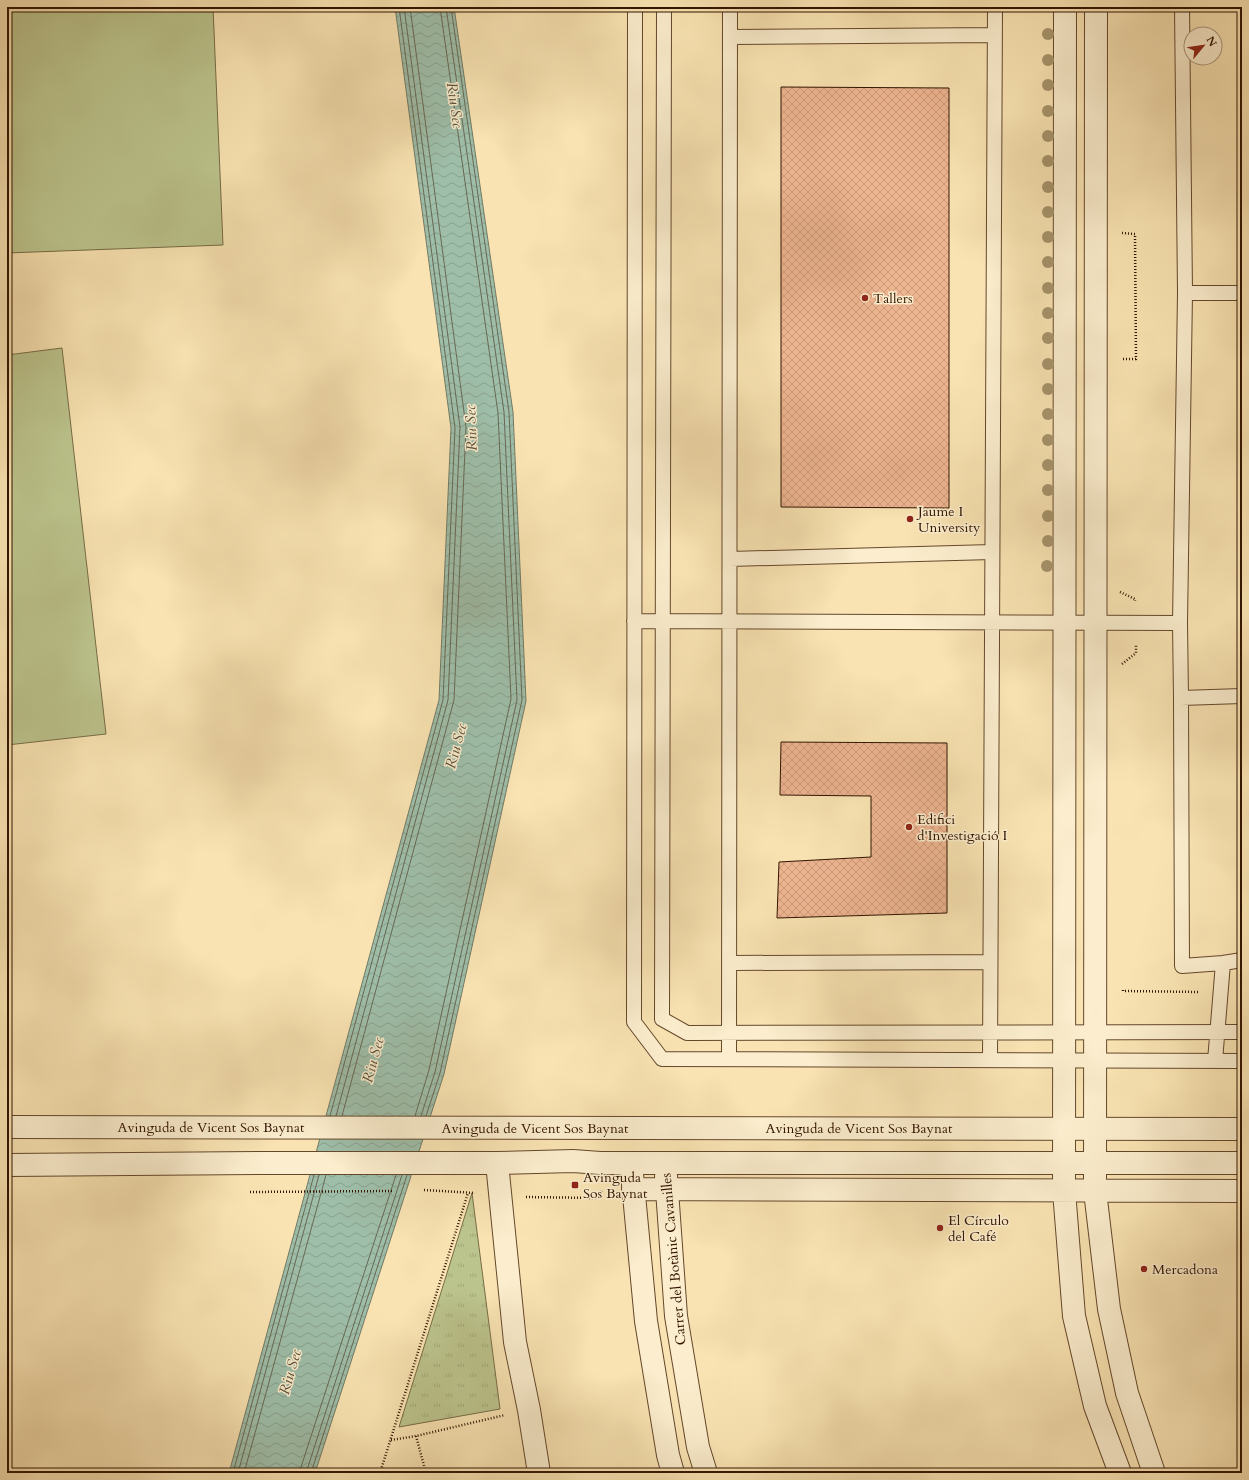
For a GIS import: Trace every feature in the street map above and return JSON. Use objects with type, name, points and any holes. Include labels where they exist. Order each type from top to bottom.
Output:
[{"type":"street","points":[[1065,7],[1064,1191],[1074,1316],[1095,1406],[1120,1473]]},
{"type":"street","points":[[1096,7],[1095,1191],[1112,1324],[1127,1393],[1154,1473]]},
{"type":"street","name":"Avinguda de Vicent Sos Baynat","points":[[7,1127],[1242,1129]]},
{"type":"street","points":[[7,1165],[487,1163],[573,1161],[630,1163],[1242,1163]]},
{"type":"street","points":[[487,1163],[515,1342],[529,1410],[539,1473]]},
{"type":"street","points":[[630,1163],[646,1321],[668,1455],[674,1473]]},
{"type":"street","name":"Carrer del Botànic Cavanilles","points":[[665,1163],[676,1316],[698,1447],[706,1473]]},
{"type":"street","points":[[633,1189],[1242,1191]]},
{"type":"lane","points":[[635,7],[634,1022],[662,1059],[1242,1061]]},
{"type":"lane","points":[[664,7],[662,1019],[687,1033],[1242,1032]]},
{"type":"lane","points":[[729,1059],[730,7]]},
{"type":"lane","points":[[990,1060],[995,7]]},
{"type":"lane","points":[[1182,7],[1185,293],[1180,623],[1182,966],[1242,960]]},
{"type":"lane","points":[[730,37],[995,35]]},
{"type":"lane","points":[[1185,293],[1242,293]]},
{"type":"lane","points":[[730,559],[992,552]]},
{"type":"lane","points":[[634,621],[1180,623]]},
{"type":"lane","points":[[1181,698],[1242,696]]},
{"type":"lane","points":[[730,963],[990,962]]},
{"type":"lane","points":[[1215,1061],[1223,963]]},
{"type":"path","points":[[1115,589],[1136,599],[1136,653],[1120,665]]},
{"type":"path","points":[[1122,984],[1122,992],[1221,992]]},
{"type":"path","points":[[380,1473],[390,1440],[487,1163]]},
{"type":"path","points":[[250,1192],[400,1190]]},
{"type":"path","points":[[390,1440],[416,1436],[529,1410]]},
{"type":"path","points":[[416,1436],[426,1473]]},
{"type":"green space","points":[[7,7],[213,7],[223,245],[7,253]]},
{"type":"green space","points":[[62,348],[106,734],[7,745],[7,355]]},
{"type":"green space","points":[[472,1193],[500,1409],[399,1427]]},
{"type":"water","name":"Riu Sec","points":[[395,7],[454,7],[513,412],[526,701],[444,1074],[315,1473],[229,1473],[439,700],[451,428]]},
{"type":"building","name":"Tallers","points":[[781,87],[949,88],[949,508],[781,507]]},
{"type":"building","name":"Edifici d'Investigació I","points":[[781,742],[947,743],[947,913],[777,918],[779,862],[871,857],[871,796],[780,795]]},
{"type":"place","name":"Tallers","points":[[865,298]]},
{"type":"place","name":"Jaume I University","points":[[910,519]]},
{"type":"place","name":"Edifici d'Investigació I","points":[[909,827]]},
{"type":"place","name":"Avinguda Sos Baynat","points":[[575,1185]]},
{"type":"place","name":"El Círculo del Café","points":[[940,1228]]},
{"type":"place","name":"Mercadona","points":[[1144,1269]]}]
